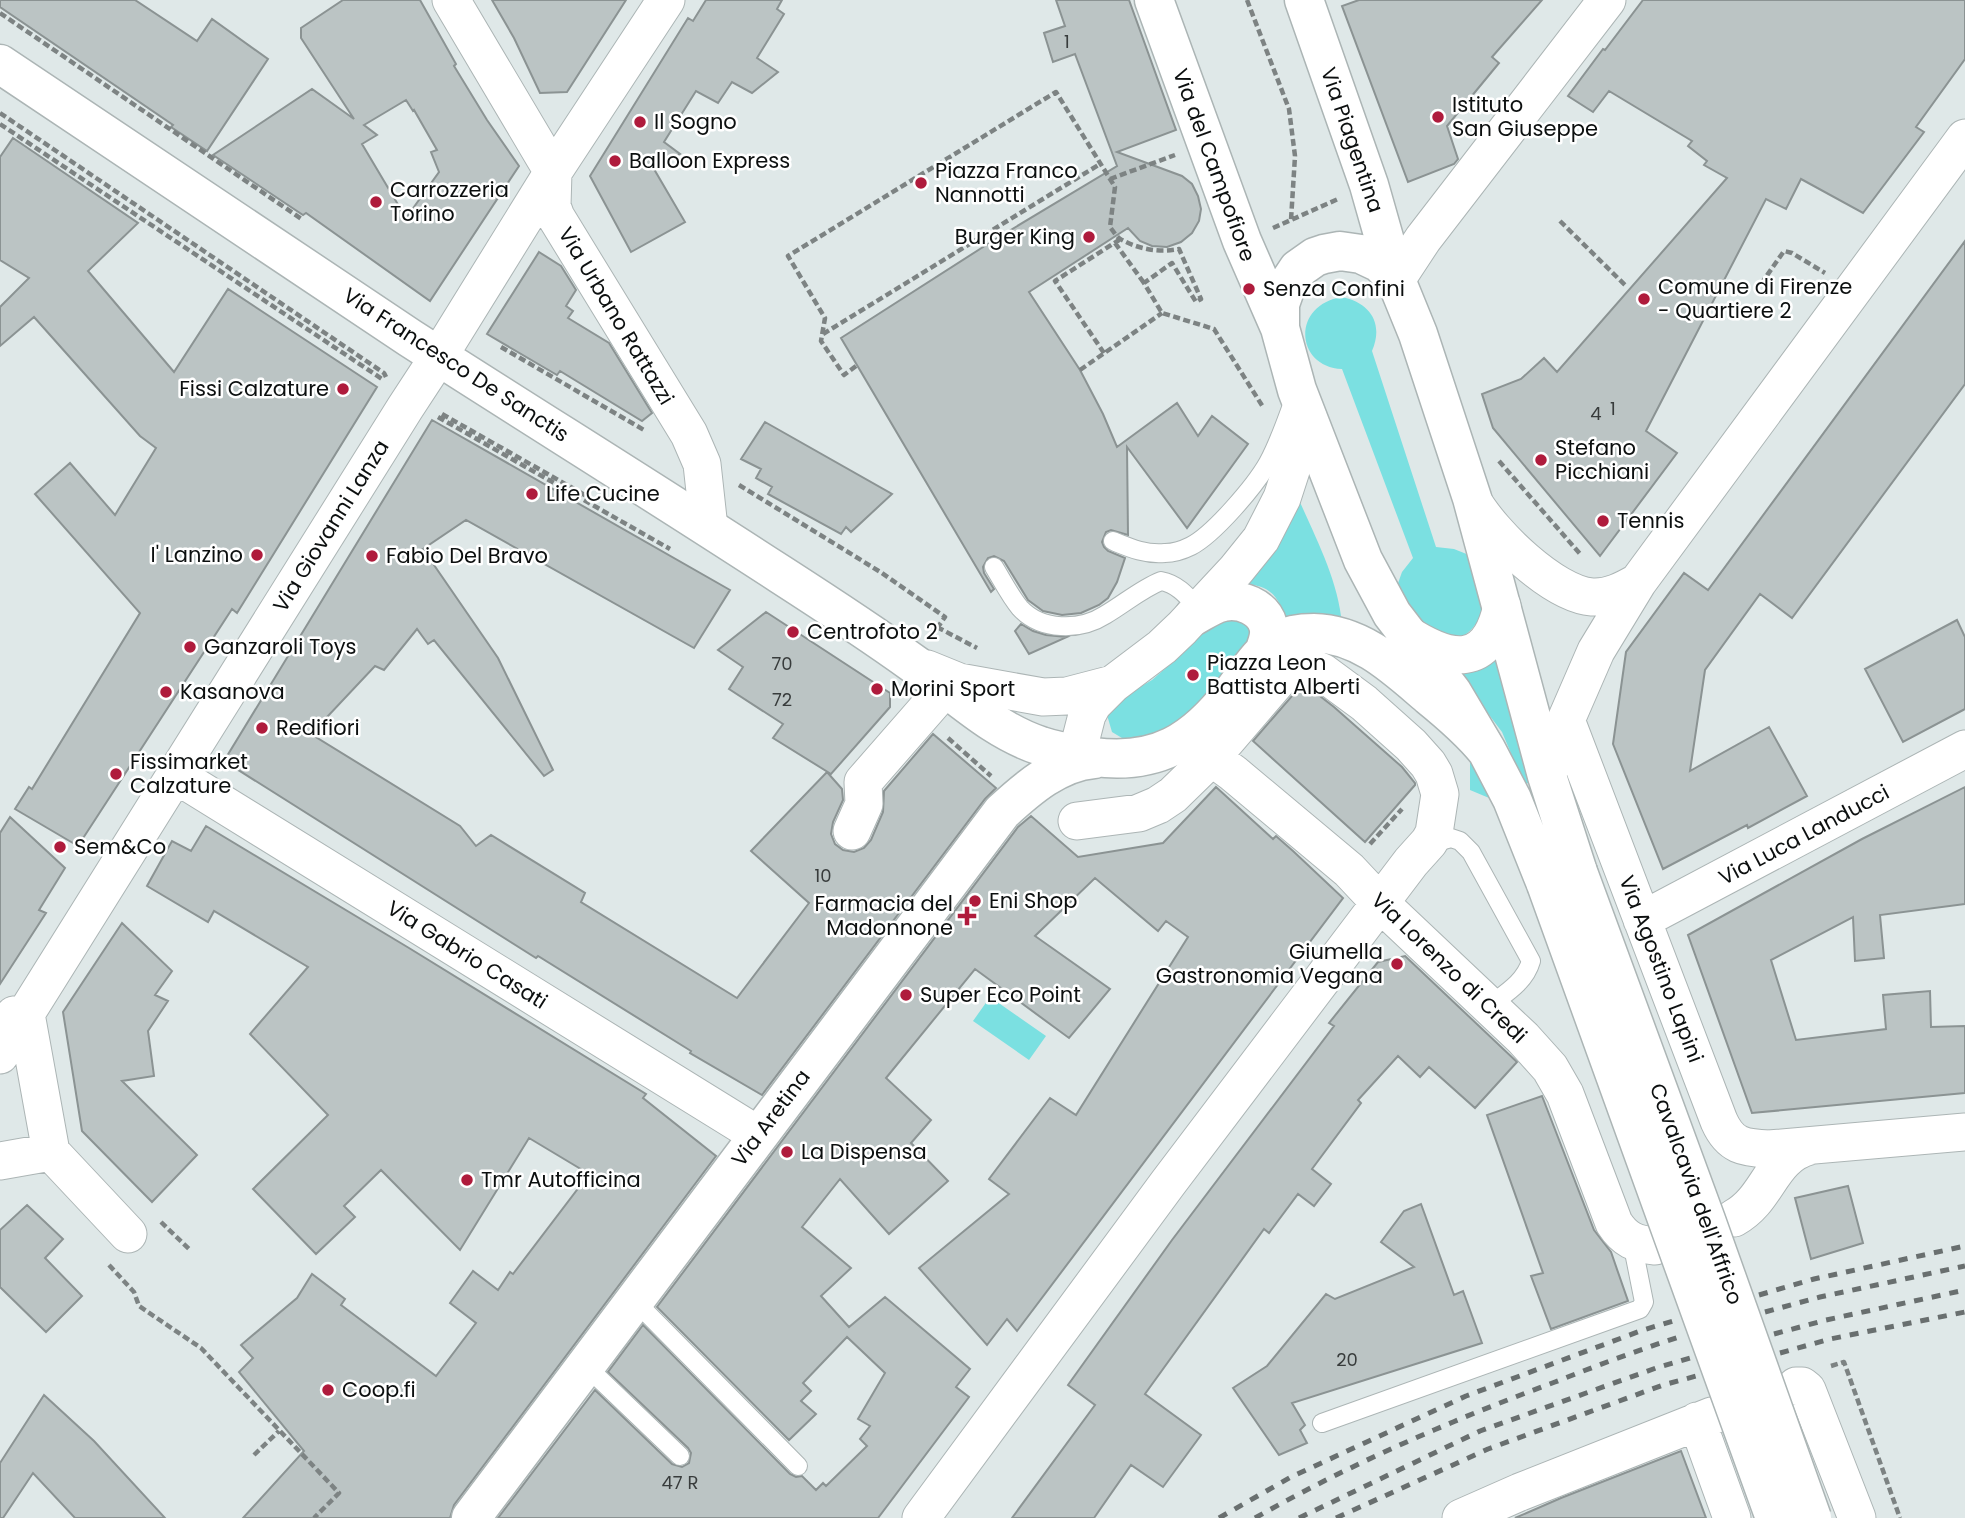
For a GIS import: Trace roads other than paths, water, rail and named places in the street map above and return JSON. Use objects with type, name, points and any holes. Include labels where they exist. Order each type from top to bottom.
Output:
[{"type":"street","points":[[451,0],[553,172]]},
{"type":"street","name":"Via Giovanni Lanza","points":[[0,1055],[13,1015],[176,775],[553,172],[666,0]]},
{"type":"street","name":"Via del Campofiore","points":[[1154,0],[1242,242],[1280,328]]},
{"type":"street","name":"Via Piagentina","points":[[1304,0],[1369,185],[1396,281]]},
{"type":"street","points":[[1396,281],[1423,239],[1607,0]]},
{"type":"street","name":"Via Francesco De Sanctis","points":[[0,64],[439,356],[709,528],[914,663]]},
{"type":"street","points":[[1547,776],[1566,720],[1596,651],[1638,582],[1965,138]]},
{"type":"street","name":"Via Urbano Rattazzi","points":[[553,172],[552,206],[556,218],[689,434],[702,464],[709,528]]},
{"type":"street","points":[[1340,251],[1361,254],[1380,262],[1396,281],[1418,334],[1472,498],[1547,776],[1562,878],[1511,799],[1487,751],[1452,692],[1392,614],[1363,560],[1303,404],[1280,328],[1280,304],[1286,286],[1298,269],[1315,257],[1340,251]]},
{"type":"street","points":[[1090,756],[1087,715],[1093,704],[1112,684],[1163,647],[1197,613],[1237,570],[1266,530],[1289,480],[1303,404]]},
{"type":"street","points":[[1472,498],[1488,524],[1506,543],[1523,559],[1565,587],[1581,595],[1593,597],[1609,595],[1638,582]]},
{"type":"street","points":[[1197,613],[1224,601],[1247,603],[1262,615],[1268,625],[1269,639],[1264,652]]},
{"type":"street","points":[[1405,633],[1439,652],[1461,655],[1473,653],[1488,640],[1500,618],[1502,606]]},
{"type":"street","points":[[914,663],[1006,731],[1044,747],[1090,756],[1131,759],[1171,748],[1200,729],[1264,652],[1283,638],[1310,633],[1325,634],[1368,648],[1393,665],[1451,713],[1487,751]]},
{"type":"street","points":[[914,663],[958,682],[1036,697],[1067,696],[1112,684]]},
{"type":"street","points":[[920,1518],[1151,1205],[1427,844],[1434,833],[1440,794],[1428,764],[1410,744],[1335,680],[1303,664],[1285,672],[1212,757],[1173,795],[1139,813],[1077,821]]},
{"type":"street","points":[[852,831],[864,804],[863,782],[946,687]]},
{"type":"street","name":"Via Agostino Lapini","points":[[1566,720],[1727,1136],[1740,1145],[1755,1149],[1965,1132]]},
{"type":"street","name":"Via Lorenzo di Credi","points":[[1171,748],[1195,749],[1212,757],[1233,773],[1349,870],[1380,903],[1523,1038],[1560,1083],[1614,1223],[1622,1235],[1644,1244]]},
{"type":"street","name":"Via Luca Landucci","points":[[1642,920],[1965,749]]},
{"type":"street","name":"Via Aretina","points":[[471,1518],[1002,812],[1045,776],[1090,756]]},
{"type":"street","name":"Via Gabrio Casati","points":[[176,775],[758,1135]]},
{"type":"street","name":"Cavalcavia dell'Affrico","points":[[1562,878],[1775,1518]]},
{"type":"street","name":"Cavalcavia dell'Affrico","points":[[1562,878],[1706,1220],[1812,1518]]},
{"type":"street","points":[[13,1015],[51,1152],[144,1228]]},
{"type":"street","points":[[1734,1218],[1748,1209],[1792,1152],[1810,1146]]},
{"type":"street","points":[[0,1161],[51,1152]]},
{"type":"street","points":[[1796,1386],[1807,1390],[1857,1518]]},
{"type":"street","points":[[1461,1518],[1704,1419],[1732,1518]]},
{"type":"lane","points":[[1113,541],[1156,554],[1179,550],[1198,541],[1243,496],[1268,463],[1303,404]]},
{"type":"lane","points":[[994,567],[1018,606],[1033,619],[1051,625],[1081,625],[1102,618],[1161,581],[1172,584],[1185,594],[1197,613]]},
{"type":"lane","points":[[1427,844],[1451,838],[1466,846],[1531,961],[1517,985],[1489,1006]]},
{"type":"lane","points":[[1322,1423],[1640,1309],[1644,1303],[1644,1244]]},
{"type":"lane","points":[[634,1300],[798,1466]]},
{"type":"lane","points":[[585,1365],[680,1456]]},
{"type":"railway","points":[[1759,1295],[1814,1279],[1965,1246]]},
{"type":"railway","points":[[1765,1312],[1820,1297],[1965,1266]]},
{"type":"railway","points":[[1774,1334],[1965,1290]]},
{"type":"railway","points":[[1780,1353],[1830,1339],[1965,1312]]},
{"type":"railway","points":[[1219,1518],[1291,1477],[1466,1396],[1643,1330],[1680,1319]]},
{"type":"railway","points":[[1255,1518],[1327,1479],[1440,1427],[1603,1363],[1685,1335]]},
{"type":"railway","points":[[1299,1518],[1480,1431],[1694,1357]]},
{"type":"railway","points":[[1336,1518],[1488,1449],[1663,1385],[1700,1375]]},
{"type":"place","name":"Istituto San Giuseppe","points":[[1438,117]]},
{"type":"place","name":"Il Sogno","points":[[640,122]]},
{"type":"place","name":"Balloon Express","points":[[615,161]]},
{"type":"place","name":"Piazza Franco Nannotti","points":[[921,183]]},
{"type":"place","name":"Carrozzeria Torino","points":[[376,202]]},
{"type":"place","name":"Burger King","points":[[1089,237]]},
{"type":"place","name":"Senza Confini","points":[[1249,289]]},
{"type":"place","name":"Comune di Firenze - Quartiere 2","points":[[1644,299]]},
{"type":"place","name":"Fissi Calzature","points":[[343,389]]},
{"type":"place","name":"Stefano Picchiani","points":[[1541,460]]},
{"type":"place","name":"Life Cucine","points":[[532,494]]},
{"type":"place","name":"Tennis","points":[[1603,521]]},
{"type":"place","name":"I' Lanzino","points":[[257,555]]},
{"type":"place","name":"Fabio Del Bravo","points":[[372,556]]},
{"type":"place","name":"Centrofoto 2","points":[[793,632]]},
{"type":"place","name":"Ganzaroli Toys","points":[[190,647]]},
{"type":"place","name":"Piazza Leon Battista Alberti","points":[[1193,675]]},
{"type":"place","name":"Morini Sport","points":[[877,689]]},
{"type":"place","name":"Kasanova","points":[[166,692]]},
{"type":"place","name":"Redifiori","points":[[262,728]]},
{"type":"place","name":"Fissimarket Calzature","points":[[116,774]]},
{"type":"place","name":"Sem&Co","points":[[60,847]]},
{"type":"place","name":"Eni Shop","points":[[975,901]]},
{"type":"place","name":"Farmacia del Madonnone","points":[[967,916]]},
{"type":"place","name":"Giumella Gastronomia Vegana","points":[[1397,964]]},
{"type":"place","name":"Super Eco Point","points":[[906,995]]},
{"type":"place","name":"La Dispensa","points":[[787,1152]]},
{"type":"place","name":"Tmr Autofficina","points":[[467,1180]]},
{"type":"place","name":"Coop.fi","points":[[328,1390]]}]
